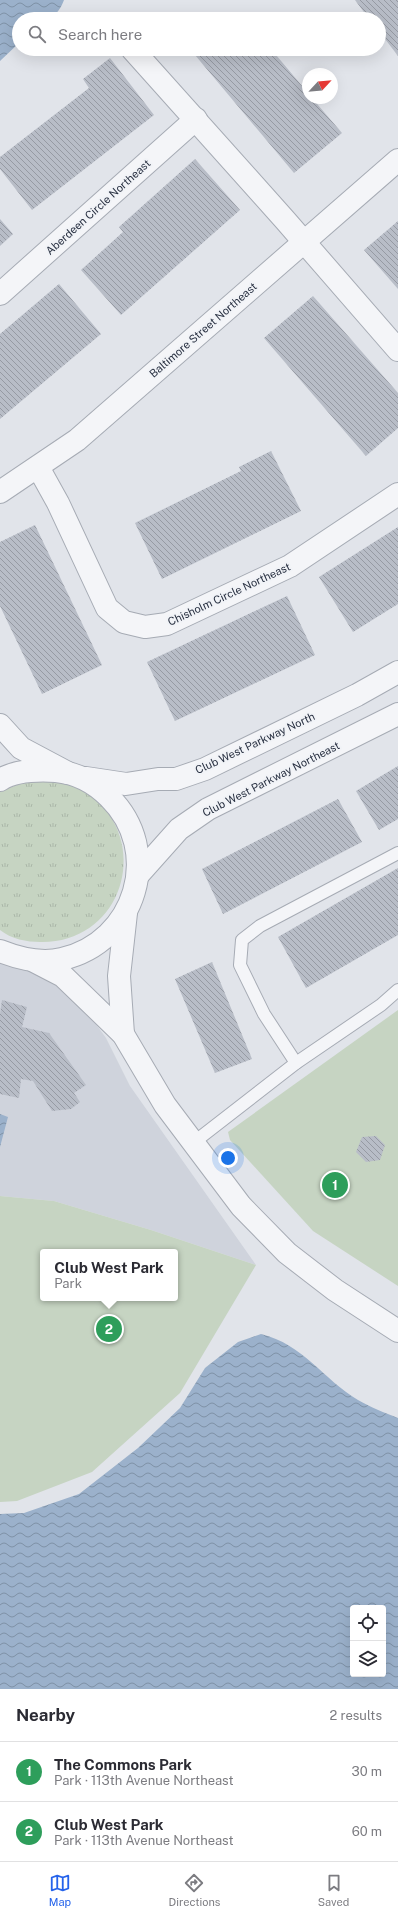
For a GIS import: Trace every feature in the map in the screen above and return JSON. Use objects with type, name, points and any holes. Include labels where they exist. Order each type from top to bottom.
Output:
[{"type":"street","points":[[138,56],[196,119],[398,350]]},
{"type":"street","name":"Aberdeen Circle Northeast","points":[[0,294],[196,119]]},
{"type":"street","name":"Baltimore Street Northeast","points":[[0,492],[77,440],[398,160]]},
{"type":"street","name":"Chisholm Circle Northeast","points":[[38,467],[58,503],[107,608],[124,622],[145,627],[167,624],[290,566],[398,494]]},
{"type":"street","name":"Club West Parkway North","points":[[74,775],[126,784],[176,778],[204,769],[357,695],[398,672]]},
{"type":"street","name":"Club West Parkway Northeast","points":[[138,875],[179,829],[208,809],[398,714]]},
{"type":"street","points":[[0,725],[21,748],[101,789],[118,806],[131,827],[137,850],[138,875],[134,894],[126,913],[109,934],[87,950],[62,959],[34,961]]},
{"type":"street","points":[[0,780],[35,769],[74,775]]},
{"type":"street","points":[[123,1034],[119,976],[126,913]]},
{"type":"street","points":[[0,951],[16,957],[34,961],[63,976],[123,1034],[165,1105],[241,1206],[287,1253],[335,1290],[398,1331]]},
{"type":"lane","points":[[296,1063],[264,1014],[240,965],[242,940],[260,926],[398,853]]},
{"type":"lane","points":[[193,1143],[296,1063],[381,1004],[398,990]]},
{"type":"shaded area","points":[[0,961],[15,963],[57,984],[87,1012],[106,1038],[130,1086],[256,1265],[151,1230],[54,1201],[0,1196]]},
{"type":"green space","points":[[52,780],[72,786],[90,795],[101,804],[116,826],[123,849],[123,872],[117,894],[105,913],[88,929],[66,939],[40,942],[25,941],[9,936],[0,930],[0,792],[24,782]]},
{"type":"green space","points":[[398,1010],[398,1286],[313,1231],[230,1140],[228,1132]]},
{"type":"green space","points":[[0,1196],[54,1201],[151,1230],[256,1265],[180,1393],[92,1472],[17,1501],[0,1502]]},
{"type":"water","points":[[0,0],[64,0],[57,12],[12,12],[12,50],[0,61]]},
{"type":"water","points":[[0,1114],[8,1117],[0,1147]]},
{"type":"water","points":[[261,1334],[276,1339],[301,1354],[334,1383],[358,1400],[398,1418],[398,1689],[0,1689],[0,1514],[24,1513],[79,1494],[138,1448],[180,1408],[205,1368],[238,1342]]},
{"type":"building","points":[[355,0],[398,0],[398,56],[386,40],[386,12],[364,12]]},
{"type":"building","points":[[196,56],[277,56],[302,86],[302,104],[317,104],[342,133],[294,173]]},
{"type":"building","points":[[110,58],[154,115],[32,210],[0,169],[0,157],[89,88],[83,79]]},
{"type":"building","points":[[195,159],[240,210],[121,315],[81,270],[123,232],[119,227]]},
{"type":"building","points":[[0,219],[13,234],[0,246]]},
{"type":"building","points":[[398,221],[398,289],[364,250]]},
{"type":"building","points":[[59,284],[101,334],[0,419],[0,334]]},
{"type":"building","points":[[313,296],[398,393],[398,428],[366,456],[264,338]]},
{"type":"building","points":[[271,451],[301,511],[162,579],[135,523],[241,471],[239,467]]},
{"type":"building","points":[[35,525],[102,665],[42,694],[0,606],[0,542]]},
{"type":"building","points":[[398,527],[398,604],[353,632],[319,577]]},
{"type":"building","points":[[287,596],[315,655],[175,721],[147,662]]},
{"type":"building","points":[[398,766],[398,819],[379,830],[356,791]]},
{"type":"building","points":[[338,799],[362,842],[223,914],[202,869]]},
{"type":"building","points":[[398,868],[398,935],[306,988],[278,937]]},
{"type":"building","points":[[212,962],[252,1059],[215,1073],[175,979]]},
{"type":"building","points":[[2,1000],[27,1007],[22,1027],[49,1033],[86,1085],[74,1093],[80,1102],[71,1109],[52,1111],[33,1081],[21,1079],[19,1098],[0,1094],[0,1014]]},
{"type":"building","points":[[376,1136],[385,1145],[380,1160],[366,1162],[356,1152],[362,1137]]},
{"type":"place","name":"The Commons Park","points":[[335,1185]]},
{"type":"place","name":"Club West Park","points":[[109,1329]]}]
